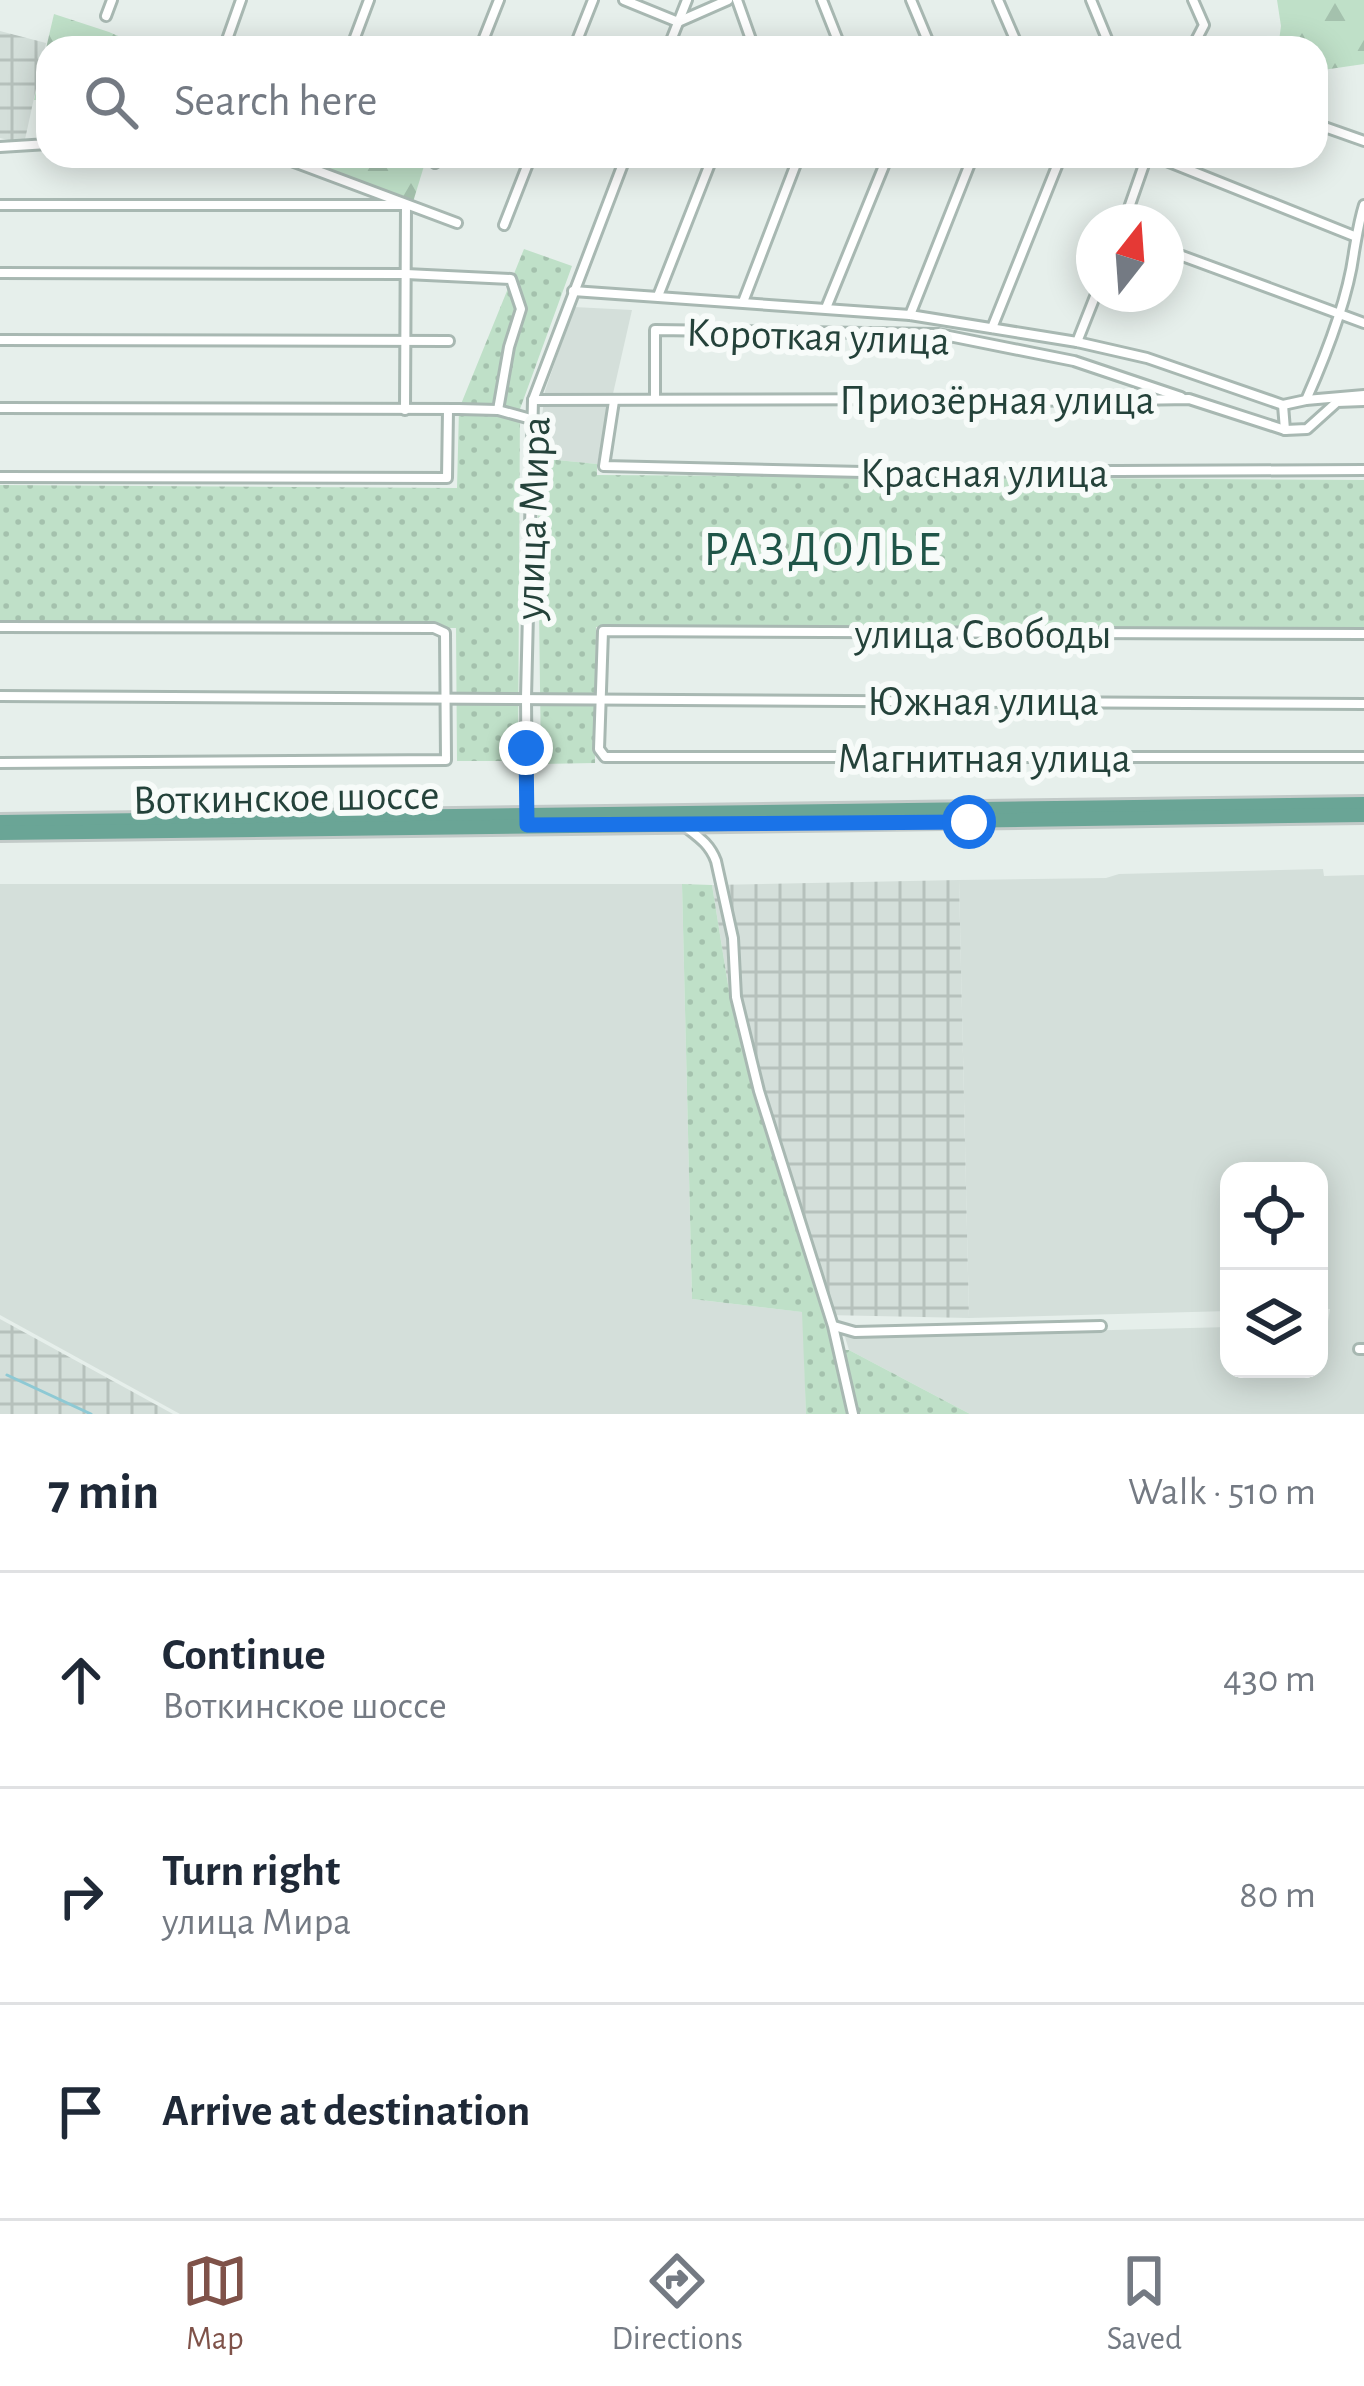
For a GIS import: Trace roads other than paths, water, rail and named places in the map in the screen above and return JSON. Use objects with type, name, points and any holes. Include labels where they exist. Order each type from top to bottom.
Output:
[{"type":"main road","name":"Воткинское шоссе","points":[[0,833],[1364,804]]},
{"type":"main road","name":"Воткинское шоссе","points":[[0,822],[934,823],[1364,814]]},
{"type":"street","points":[[106,16],[112,0]]},
{"type":"street","points":[[228,36],[241,0]]},
{"type":"street","points":[[356,36],[369,0]]},
{"type":"street","points":[[485,36],[499,0]]},
{"type":"street","points":[[579,36],[593,0]]},
{"type":"street","points":[[624,0],[678,22],[733,0],[749,36]]},
{"type":"street","points":[[673,36],[687,0]]},
{"type":"street","points":[[822,0],[836,36]]},
{"type":"street","points":[[911,0],[926,36]]},
{"type":"street","points":[[998,0],[1014,36]]},
{"type":"street","points":[[1091,0],[1106,36]]},
{"type":"street","points":[[1193,0],[1204,25],[1198,36]]},
{"type":"street","points":[[1328,128],[1364,141]]},
{"type":"street","points":[[0,147],[36,145]]},
{"type":"street","points":[[309,168],[457,223]]},
{"type":"street","points":[[504,225],[526,168]]},
{"type":"street","name":"улица Мира","points":[[527,820],[533,400],[621,168]]},
{"type":"street","points":[[658,296],[707,168]]},
{"type":"street","points":[[743,302],[795,168]]},
{"type":"street","points":[[826,308],[883,168]]},
{"type":"street","points":[[910,314],[968,168]]},
{"type":"street","points":[[992,328],[1056,168]]},
{"type":"street","points":[[1131,204],[1146,168]]},
{"type":"street","points":[[1181,168],[1354,236]]},
{"type":"street","points":[[0,205],[406,205]]},
{"type":"street","points":[[405,410],[406,205]]},
{"type":"street","points":[[1306,400],[1339,315],[1364,205]]},
{"type":"street","points":[[1184,257],[1364,323]]},
{"type":"street","points":[[0,273],[406,274],[511,279],[521,308],[498,410]]},
{"type":"street","points":[[573,291],[910,314],[1147,358],[1283,405],[1364,398]]},
{"type":"street","points":[[1077,343],[1089,312]]},
{"type":"street","name":"Короткая улица","points":[[655,399],[655,330],[939,334],[1074,361],[1189,399]]},
{"type":"street","points":[[0,340],[448,341]]},
{"type":"street","points":[[1283,405],[1285,430],[1307,429],[1337,402],[1364,398]]},
{"type":"street","name":"Приозёрная улица","points":[[533,400],[1189,399],[1285,430]]},
{"type":"street","name":"Красная улица","points":[[614,400],[604,466],[863,472],[1364,470]]},
{"type":"street","points":[[0,408],[498,410],[531,419]]},
{"type":"street","points":[[0,477],[447,478],[448,409]]},
{"type":"street","points":[[0,627],[434,628],[446,633],[446,760],[0,763]]},
{"type":"street","name":"улица Свободы","points":[[602,699],[603,632],[1364,634]]},
{"type":"street","name":"Южная улица","points":[[0,696],[1364,704]]},
{"type":"street","name":"Магнитная улица","points":[[602,699],[599,749],[605,757],[1364,757]]},
{"type":"street","points":[[680,823],[702,839],[716,861],[733,938],[736,997],[759,1091],[833,1326],[853,1414]]},
{"type":"street","points":[[833,1326],[855,1332],[1101,1326]]},
{"type":"waterway","points":[[7,1375],[91,1414]]},
{"type":"district","name":"РАЗДОЛЬЕ","points":[[824,548]]}]
